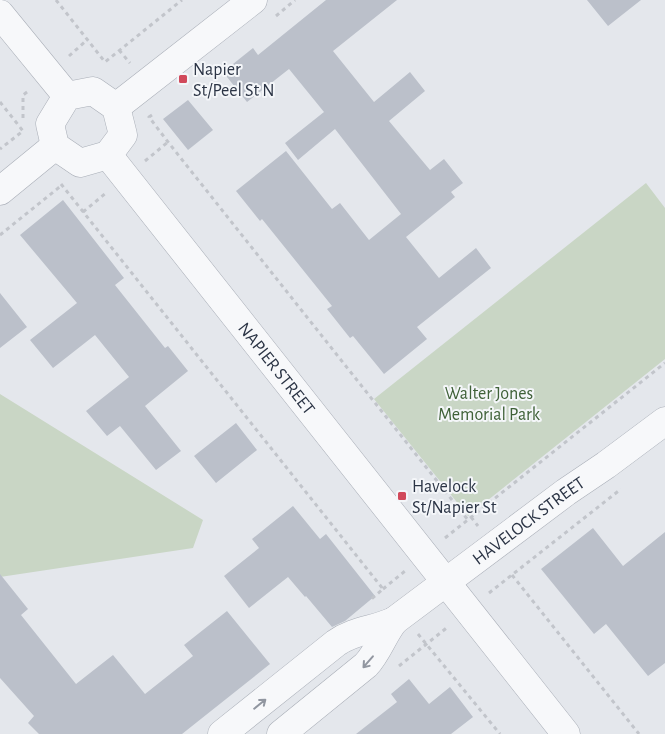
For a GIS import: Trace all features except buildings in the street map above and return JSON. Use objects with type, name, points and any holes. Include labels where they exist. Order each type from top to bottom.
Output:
[{"type":"street","points":[[116,107],[253,0]]},
{"type":"street","points":[[0,14],[67,96]]},
{"type":"street","points":[[93,91],[116,107],[122,135],[108,155],[80,163],[54,146],[50,124],[67,96],[93,91]]},
{"type":"street","points":[[0,190],[54,146]]},
{"type":"street","name":"NAPIER STREET","points":[[108,155],[566,734]]},
{"type":"street","name":"HAVELOCK STREET","points":[[281,734],[366,665],[394,621],[566,492],[665,421]]},
{"type":"street","name":"HAVELOCK STREET","points":[[222,734],[342,638],[353,632],[394,621]]},
{"type":"path","points":[[56,0],[105,62],[182,0]]},
{"type":"path","points":[[0,102],[23,130],[0,149]]},
{"type":"path","points":[[149,117],[468,520],[665,363]]},
{"type":"path","points":[[0,235],[62,185],[383,589]]},
{"type":"path","points":[[628,484],[512,575],[639,734]]},
{"type":"path","points":[[426,644],[500,734]]},
{"type":"green space","name":"Walter Jones Memorial Park","points":[[646,183],[665,208],[665,359],[468,516],[374,399]]},
{"type":"green space","points":[[0,394],[203,520],[193,548],[0,577]]},
{"type":"place","name":"Napier St/Peel St N","points":[[183,79]]},
{"type":"place","name":"Havelock St/Napier St","points":[[402,496]]}]
